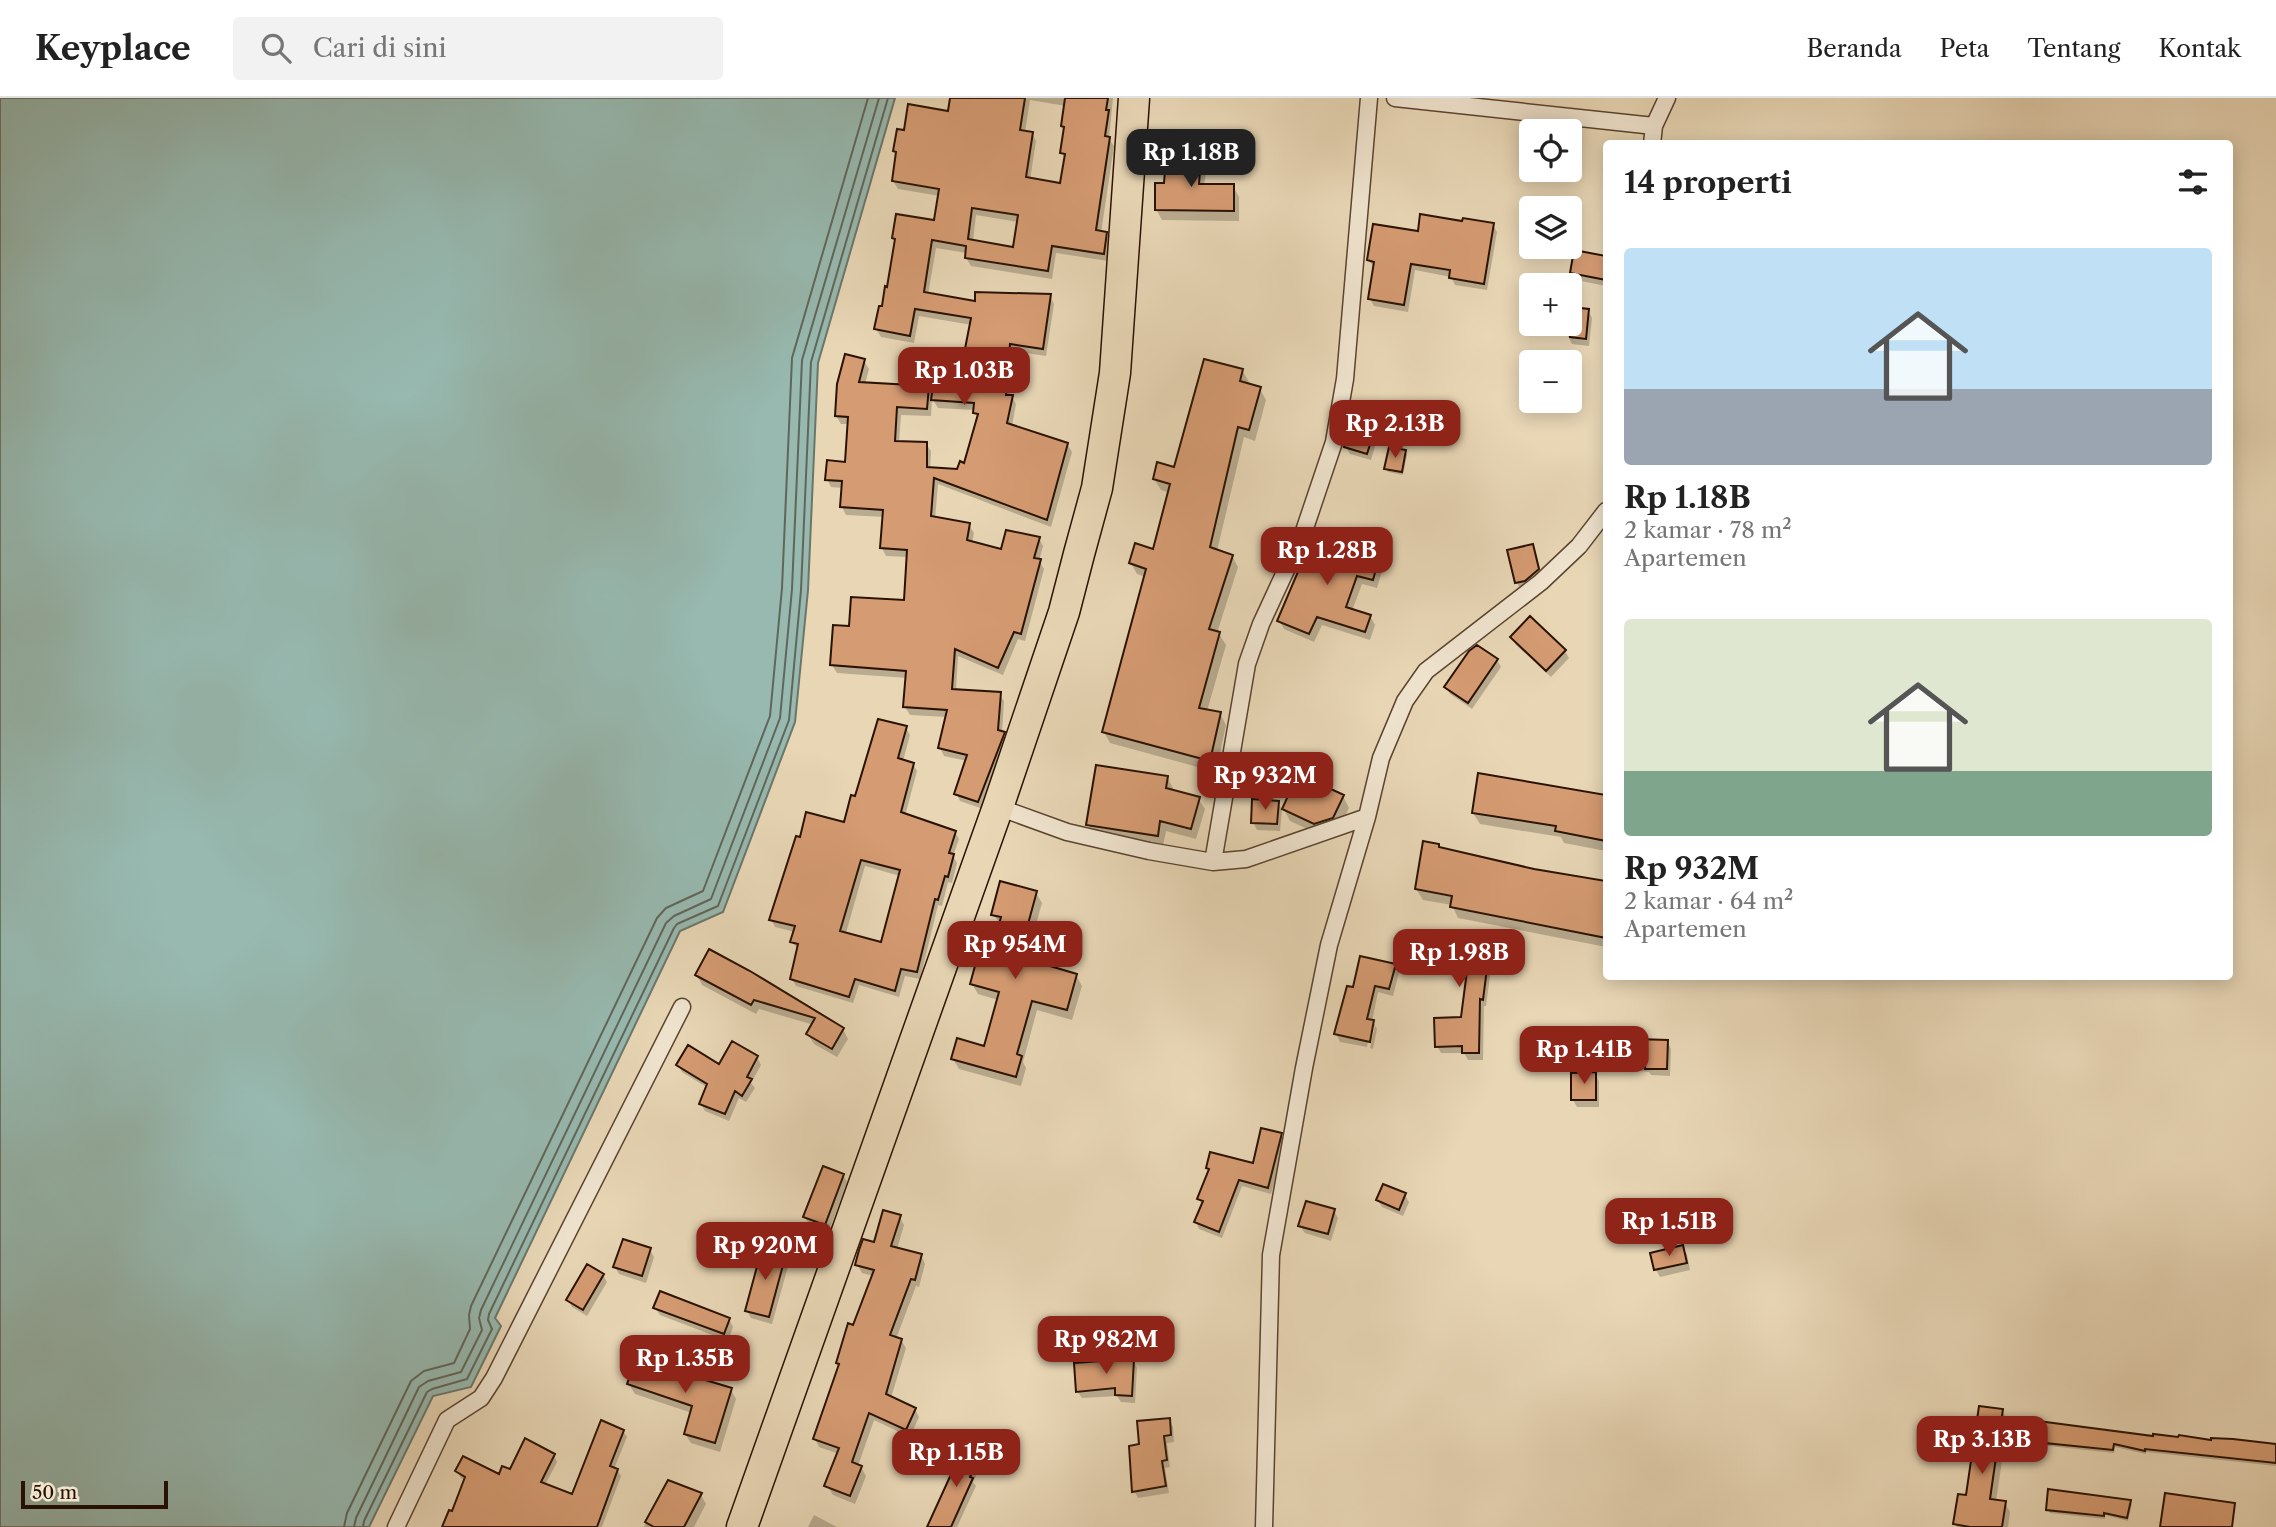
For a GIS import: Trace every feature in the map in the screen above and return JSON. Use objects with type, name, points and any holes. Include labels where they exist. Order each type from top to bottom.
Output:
[{"type":"highway","points":[[743,1527],[998,807],[1063,612],[1097,488],[1115,373],[1134,98]]},
{"type":"street","points":[[1213,862],[1247,664],[1261,624],[1304,531],[1334,442],[1345,379],[1369,98]]},
{"type":"street","points":[[1395,98],[1654,126]]},
{"type":"street","points":[[1652,140],[1654,126],[1667,98]]},
{"type":"street","points":[[1264,1527],[1270,1255],[1329,945],[1367,817],[1381,758],[1405,701],[1426,671],[1541,583],[1579,546],[1603,515]]},
{"type":"street","points":[[998,807],[1067,832],[1149,851],[1213,862],[1246,859],[1367,817]]},
{"type":"street","points":[[396,1527],[447,1420],[481,1398],[494,1378],[682,1007]]},
{"type":"water","points":[[0,98],[895,98],[818,363],[808,590],[795,722],[723,912],[680,931],[495,1318],[501,1326],[471,1387],[433,1396],[369,1527],[0,1527]]},
{"type":"building","points":[[950,98],[1025,98],[1020,130],[1033,132],[1026,177],[1060,183],[1065,154],[1060,153],[1065,98],[1108,98],[1106,110],[1109,110],[1105,136],[1110,137],[1096,230],[1107,232],[1104,254],[1052,246],[1048,271],[965,258],[966,246],[932,240],[924,292],[975,301],[975,292],[1051,294],[1043,349],[1010,344],[1006,395],[1013,395],[1007,423],[1068,443],[1047,520],[934,478],[931,516],[970,523],[967,540],[1001,549],[1006,530],[1040,537],[1034,558],[1041,559],[1021,634],[1014,632],[998,668],[955,649],[952,689],[1001,692],[998,730],[1005,732],[978,802],[954,794],[967,755],[938,748],[947,710],[903,707],[906,671],[830,665],[833,625],[849,626],[851,597],[904,600],[907,550],[880,548],[883,510],[840,507],[842,481],[825,480],[827,460],[845,462],[848,417],[835,416],[837,384],[845,354],[865,359],[859,382],[929,386],[927,409],[897,407],[895,441],[927,442],[927,467],[957,469],[960,461],[964,463],[978,414],[973,413],[974,403],[931,400],[933,385],[960,387],[961,359],[971,318],[915,309],[910,336],[874,329],[885,286],[887,287],[896,214],[934,220],[939,189],[892,181],[897,129],[904,130],[908,104],[948,111]],"holes":[[[972,208],[1018,215],[1013,247],[968,239]]]},
{"type":"building","points":[[1166,157],[1201,160],[1199,184],[1234,184],[1234,211],[1155,210],[1155,183],[1164,183]]},
{"type":"building","points":[[1420,214],[1494,223],[1484,284],[1449,278],[1450,270],[1411,264],[1404,305],[1368,299],[1374,262],[1367,260],[1373,224],[1418,231]]},
{"type":"building","points":[[1582,252],[1603,255],[1603,279],[1582,275],[1582,273],[1570,273],[1572,259],[1582,259]]},
{"type":"building","points":[[1582,308],[1589,309],[1586,339],[1570,337],[1582,336]]},
{"type":"building","points":[[1204,359],[1243,369],[1240,381],[1261,387],[1249,430],[1238,427],[1210,547],[1233,555],[1209,629],[1220,632],[1199,708],[1221,712],[1210,761],[1102,732],[1146,569],[1129,563],[1135,543],[1153,549],[1170,484],[1153,479],[1157,462],[1174,467]]},
{"type":"building","points":[[1348,428],[1373,435],[1367,454],[1344,447]]},
{"type":"building","points":[[1389,447],[1406,450],[1402,472],[1384,469]]},
{"type":"building","points":[[1314,534],[1340,545],[1339,548],[1379,558],[1373,580],[1357,576],[1346,607],[1371,615],[1365,632],[1317,617],[1309,634],[1277,621]]},
{"type":"building","points":[[1533,544],[1539,569],[1525,581],[1515,583],[1507,550]]},
{"type":"building","points":[[1530,616],[1566,650],[1546,671],[1510,637]]},
{"type":"building","points":[[1477,645],[1498,659],[1468,703],[1444,687],[1469,651]]},
{"type":"building","points":[[878,719],[907,726],[898,758],[914,763],[901,812],[956,831],[949,853],[954,854],[948,877],[945,876],[938,900],[935,899],[917,972],[901,969],[895,991],[855,979],[849,997],[790,979],[798,944],[790,942],[795,926],[769,920],[796,836],[800,837],[806,812],[844,822],[851,795],[855,796]],"holes":[[[861,860],[900,870],[881,942],[840,931]]]},
{"type":"building","points":[[1096,765],[1168,776],[1166,788],[1200,797],[1191,829],[1160,821],[1158,836],[1086,825]]},
{"type":"building","points":[[1478,773],[1603,794],[1603,840],[1555,831],[1556,826],[1472,813]]},
{"type":"building","points":[[1298,774],[1344,795],[1333,818],[1314,824],[1282,809]]},
{"type":"building","points":[[1252,799],[1279,801],[1277,824],[1251,823]]},
{"type":"building","points":[[1423,841],[1534,869],[1603,880],[1603,937],[1450,907],[1452,896],[1415,889]]},
{"type":"building","points":[[1000,881],[1037,891],[1028,924],[1059,933],[1050,966],[1077,974],[1067,1010],[1032,1001],[1017,1054],[1022,1056],[1016,1077],[951,1059],[957,1038],[984,1046],[999,992],[970,984],[980,948],[992,951],[1001,917],[991,915]]},
{"type":"building","points":[[1412,938],[1490,945],[1483,1000],[1480,999],[1479,1053],[1462,1053],[1462,1046],[1435,1047],[1434,1018],[1461,1017],[1468,963],[1411,960]]},
{"type":"building","points":[[709,949],[844,1028],[832,1049],[806,1034],[815,1018],[754,1000],[751,1005],[695,975]]},
{"type":"building","points":[[1360,956],[1396,964],[1389,989],[1375,986],[1367,1019],[1374,1020],[1370,1042],[1334,1034],[1347,986],[1353,987]]},
{"type":"building","points":[[1618,1034],[1637,1035],[1636,1039],[1668,1040],[1667,1069],[1645,1069],[1645,1065],[1615,1062]]},
{"type":"building","points":[[732,1041],[758,1056],[747,1077],[752,1079],[742,1096],[735,1091],[725,1114],[699,1104],[707,1084],[676,1065],[688,1045],[719,1064]]},
{"type":"building","points":[[1596,1072],[1596,1100],[1571,1100],[1571,1073]]},
{"type":"building","points":[[1261,1128],[1282,1133],[1268,1188],[1239,1180],[1219,1232],[1194,1222],[1203,1201],[1197,1199],[1209,1169],[1206,1168],[1210,1152],[1253,1163]]},
{"type":"building","points":[[823,1166],[844,1174],[825,1225],[803,1217]]},
{"type":"building","points":[[1383,1184],[1406,1193],[1399,1210],[1376,1200]]},
{"type":"building","points":[[1306,1201],[1335,1209],[1328,1234],[1298,1226]]},
{"type":"building","points":[[883,1210],[901,1215],[891,1246],[922,1254],[915,1280],[911,1279],[890,1335],[902,1339],[886,1394],[916,1408],[906,1430],[869,1413],[852,1462],[862,1466],[850,1496],[824,1486],[839,1448],[813,1439],[839,1364],[836,1363],[848,1323],[853,1325],[874,1270],[855,1265],[859,1250],[863,1239],[874,1242]]},
{"type":"building","points":[[623,1239],[651,1248],[642,1276],[613,1267]]},
{"type":"building","points":[[1683,1245],[1687,1263],[1654,1270],[1650,1253]]},
{"type":"building","points":[[762,1248],[786,1254],[769,1317],[745,1311]]},
{"type":"building","points":[[587,1264],[604,1274],[583,1310],[566,1300]]},
{"type":"building","points":[[660,1291],[730,1318],[724,1334],[653,1308]]},
{"type":"building","points":[[638,1355],[686,1372],[685,1374],[732,1388],[715,1443],[684,1434],[692,1406],[627,1384]]},
{"type":"building","points":[[1134,1359],[1132,1396],[1115,1395],[1115,1388],[1076,1392],[1074,1363]]},
{"type":"building","points":[[1979,1406],[2003,1409],[1990,1499],[2006,1501],[2002,1527],[1953,1524],[1958,1494],[1966,1495]]},
{"type":"building","points":[[1170,1418],[1171,1435],[1164,1436],[1167,1460],[1162,1461],[1166,1486],[1132,1492],[1129,1446],[1139,1444],[1137,1421]]},
{"type":"building","points":[[601,1420],[624,1430],[610,1466],[618,1469],[597,1527],[442,1527],[449,1510],[452,1511],[465,1477],[455,1471],[463,1456],[499,1474],[502,1466],[510,1469],[525,1438],[555,1454],[541,1482],[572,1494]]},
{"type":"building","points":[[2038,1421],[2153,1436],[2179,1435],[2276,1444],[2276,1463],[2145,1451],[2114,1444],[2113,1450],[2035,1442]]},
{"type":"building","points":[[969,1442],[983,1449],[951,1527],[927,1527],[953,1470],[956,1471]]},
{"type":"building","points":[[668,1480],[702,1493],[684,1527],[654,1527],[645,1522]]},
{"type":"building","points":[[2048,1489],[2131,1500],[2127,1518],[2104,1513],[2104,1516],[2046,1510]]},
{"type":"building","points":[[2165,1493],[2235,1503],[2232,1527],[2160,1527]]}]
